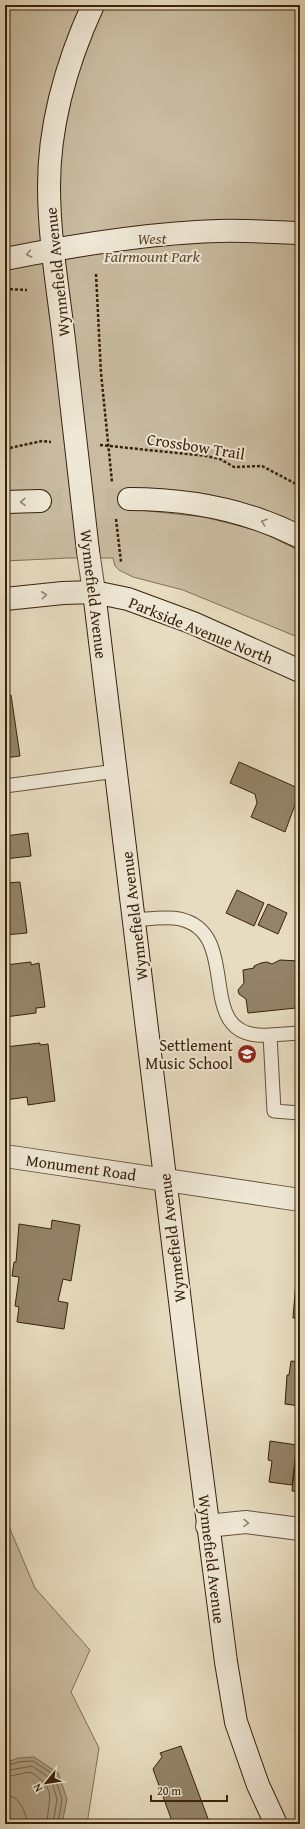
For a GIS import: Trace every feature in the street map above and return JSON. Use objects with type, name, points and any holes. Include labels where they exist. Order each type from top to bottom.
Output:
[{"type":"street","name":"Wynnefield Avenue","points":[[93,5],[76,45],[63,84],[55,122],[51,148],[49,186],[53,250],[88,551],[207,1526],[226,1662],[236,1722],[258,1785],[276,1824]]},
{"type":"street","points":[[5,259],[53,250],[168,234],[218,231],[300,233]]},
{"type":"street","points":[[5,502],[40,501]]},
{"type":"street","points":[[122,506],[181,501],[212,506],[268,523],[300,537]]},
{"type":"street","name":"Parkside Avenue North","points":[[5,599],[62,592],[94,592],[141,603],[192,623],[300,671]]},
{"type":"street","name":"Monument Road","points":[[5,1156],[300,1200]]},
{"type":"street","points":[[207,1526],[246,1522],[300,1529]]},
{"type":"lane","points":[[5,786],[116,771]]},
{"type":"lane","points":[[134,920],[174,918],[193,924],[204,931],[211,943],[215,955],[222,1003],[231,1022],[239,1030],[248,1035],[300,1033]]},
{"type":"lane","points":[[270,1035],[274,1111],[300,1113]]},
{"type":"path","points":[[96,274],[101,373],[112,484]]},
{"type":"path","points":[[5,289],[27,290]]},
{"type":"path","points":[[5,449],[42,442],[56,443]]},
{"type":"path","name":"Crossbow Trail","points":[[97,445],[206,456],[220,459],[234,467],[262,466],[300,486]]},
{"type":"path","points":[[121,562],[122,506]]},
{"type":"green space","name":"West Fairmount Park","points":[[5,5],[300,5],[300,528],[243,506],[130,509],[204,517],[259,531],[300,551],[300,638],[183,590],[133,577],[119,570],[115,566],[113,558],[68,558],[5,561],[5,513],[42,512],[40,493],[5,493]]},
{"type":"green space","points":[[5,1517],[35,1588],[90,1650],[71,1692],[99,1748],[87,1824],[5,1824]]},
{"type":"water","points":[[34,1757],[58,1773],[67,1799],[62,1824],[12,1824],[5,1807],[5,1763],[18,1758]]},
{"type":"building","points":[[11,695],[20,756],[5,758],[5,696]]},
{"type":"building","points":[[239,762],[298,788],[300,791],[285,832],[251,817],[257,803],[255,794],[230,783]]},
{"type":"building","points":[[28,833],[31,856],[5,859],[5,836]]},
{"type":"building","points":[[20,882],[27,933],[5,935],[5,883]]},
{"type":"building","points":[[237,890],[264,903],[254,926],[226,913]]},
{"type":"building","points":[[268,904],[287,913],[278,934],[258,925]]},
{"type":"building","points":[[280,960],[300,961],[300,1017],[297,1018],[296,1008],[248,1013],[246,999],[239,994],[238,990],[244,983],[243,970],[254,968],[254,966],[261,963],[267,962],[272,964]]},
{"type":"building","points":[[31,962],[31,965],[39,963],[45,1007],[36,1008],[36,1013],[5,1017],[5,965]]},
{"type":"building","points":[[40,1043],[40,1045],[48,1044],[55,1101],[28,1105],[27,1097],[5,1100],[5,1047]]},
{"type":"building","points":[[52,1220],[80,1225],[71,1281],[63,1279],[58,1301],[68,1303],[64,1329],[17,1322],[19,1307],[15,1306],[19,1277],[12,1276],[14,1262],[16,1262],[19,1224],[51,1229]]},
{"type":"building","points":[[296,1281],[300,1282],[300,1319],[293,1318]]},
{"type":"building","points":[[291,1361],[300,1362],[300,1406],[285,1404],[287,1375],[289,1375]]},
{"type":"building","points":[[270,1441],[297,1445],[292,1485],[269,1482],[272,1461],[268,1460]]},
{"type":"building","points":[[297,1445],[300,1445],[300,1492],[292,1491]]},
{"type":"building","points":[[181,1746],[210,1824],[173,1824],[153,1769],[162,1757],[160,1753]]},
{"type":"tunnel","points":[[40,501],[129,499]]},
{"type":"place","name":"Settlement Music School","points":[[247,1054]]}]
